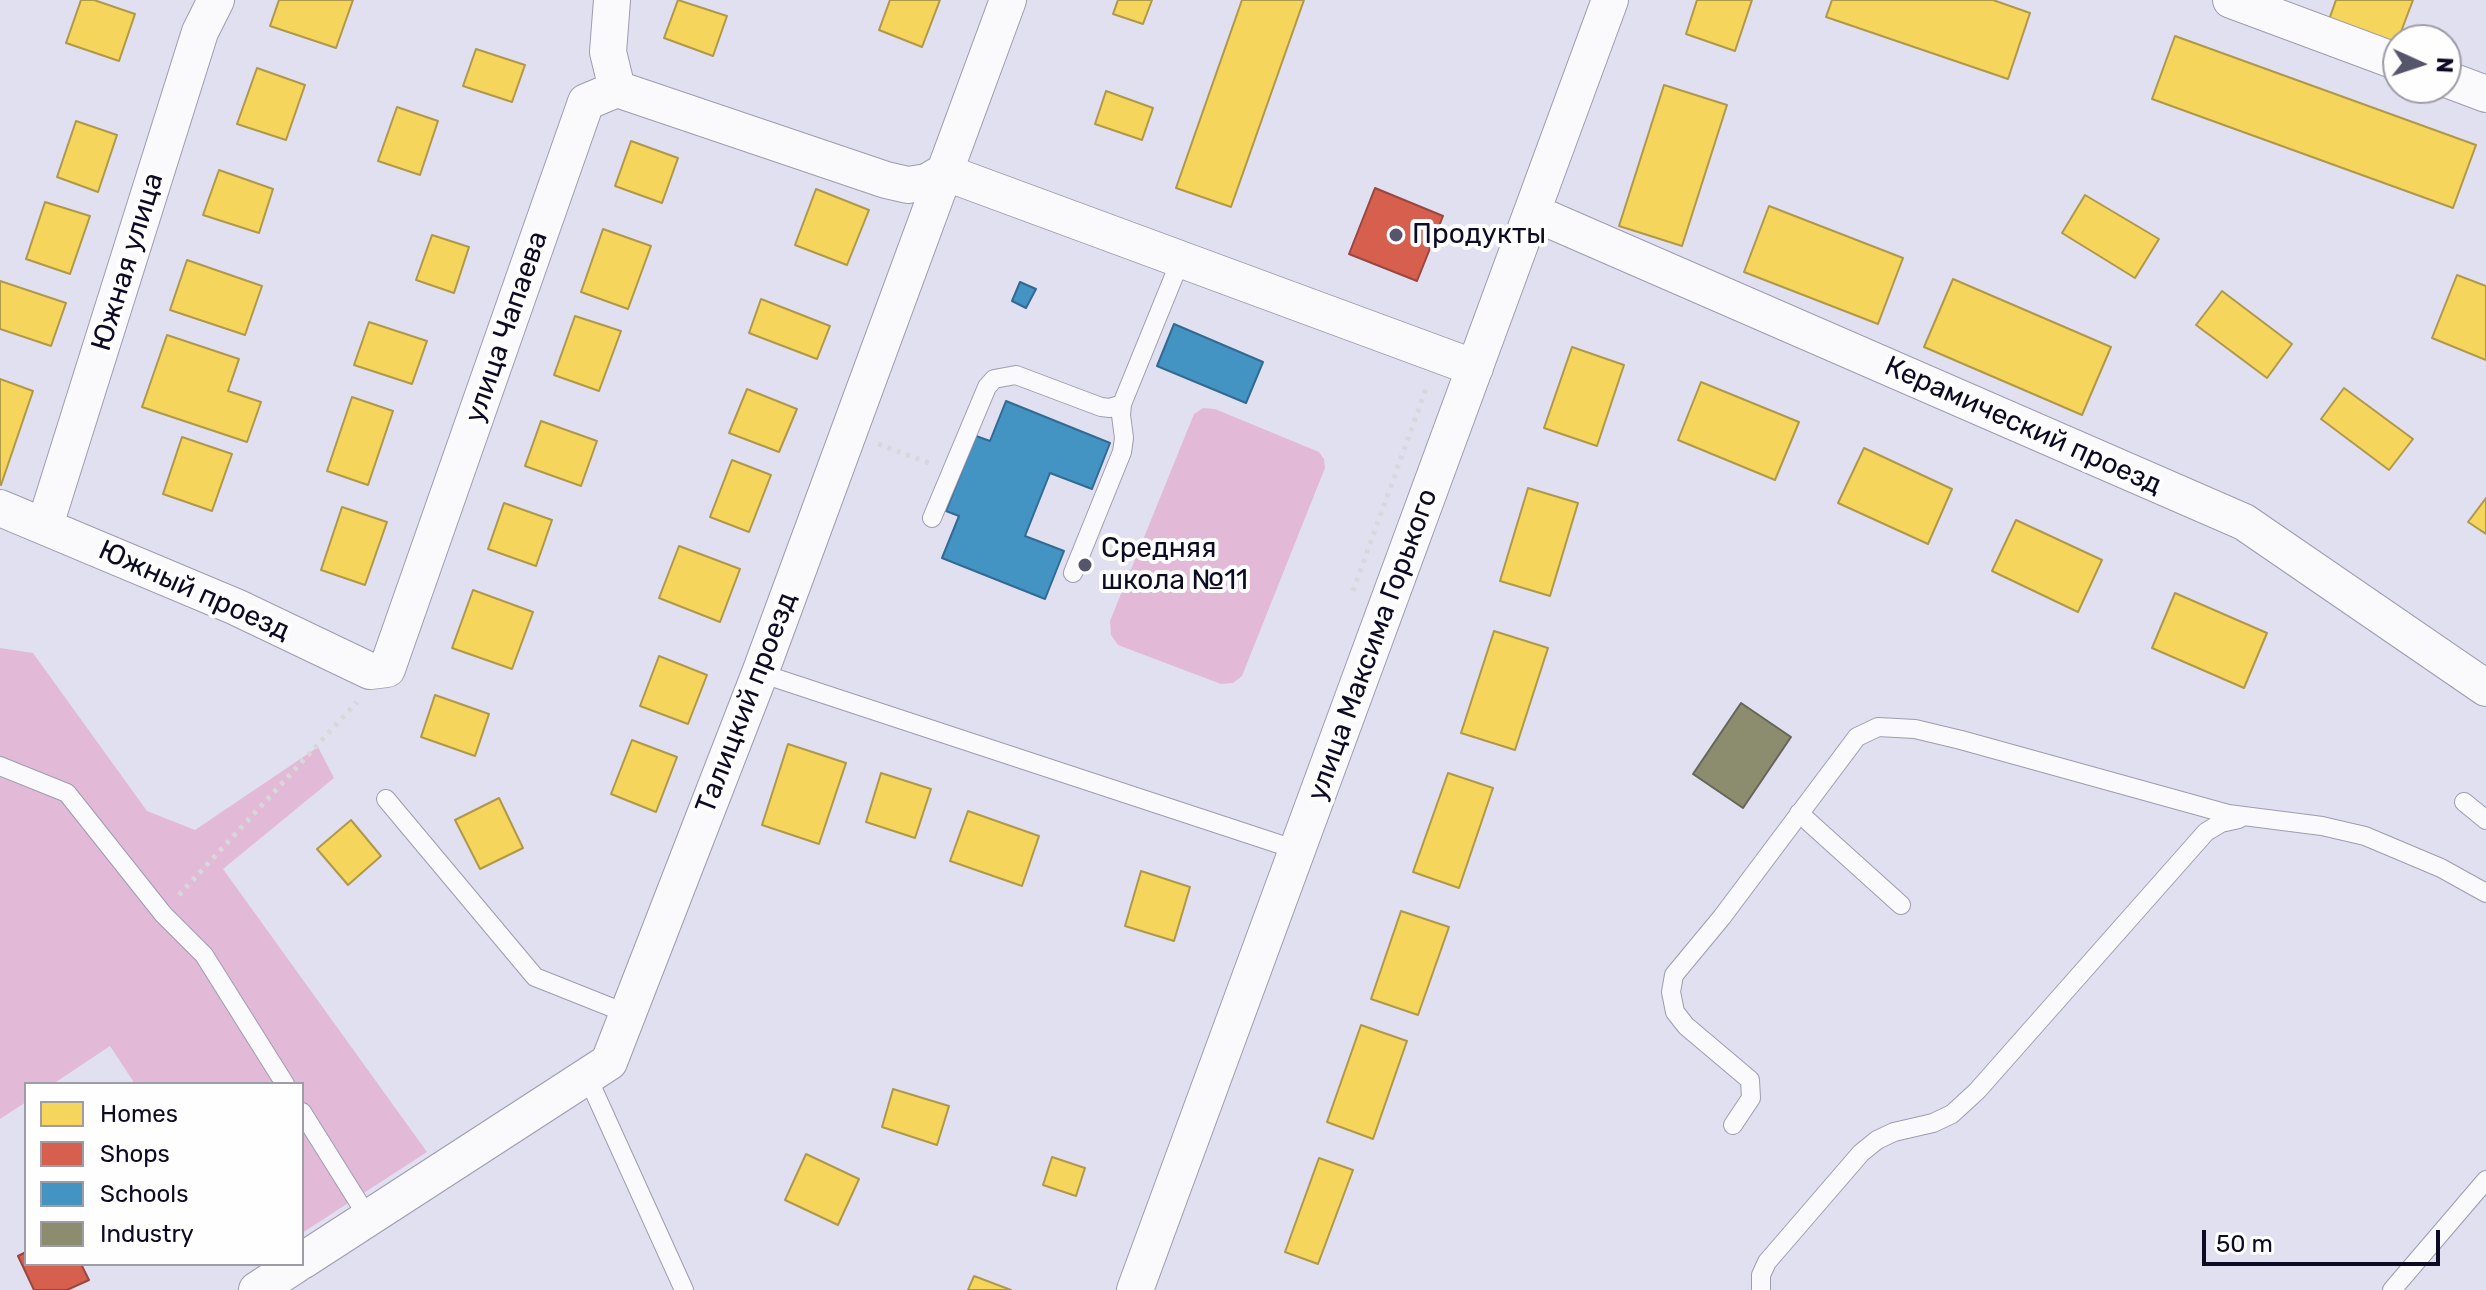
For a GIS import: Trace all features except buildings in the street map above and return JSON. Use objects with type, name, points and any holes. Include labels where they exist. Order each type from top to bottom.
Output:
[{"type":"street","name":"Южная улица","points":[[45,525],[200,32],[216,0]]},
{"type":"street","points":[[612,0],[608,52],[617,89],[886,180],[908,185],[927,182],[944,172],[1475,368]]},
{"type":"street","name":"Талицкий проезд","points":[[304,1260],[609,1062],[760,673],[1008,0]]},
{"type":"street","name":"улица Максима Горького","points":[[1135,1290],[1610,0]]},
{"type":"street","points":[[2244,2],[2382,56]]},
{"type":"street","points":[[2462,85],[2486,94]]},
{"type":"street","name":"улица Чапаева","points":[[387,669],[586,102],[617,89]]},
{"type":"street","name":"Керамический проезд","points":[[1532,212],[2244,522],[2486,688]]},
{"type":"street","name":"Южный проезд","points":[[0,508],[236,607],[370,671],[387,669]]},
{"type":"street","name":"Талицкий проезд","points":[[257,1290],[294,1266]]},
{"type":"lane","points":[[1073,573],[1122,452],[1122,404],[1181,259]]},
{"type":"lane","points":[[932,518],[987,387],[994,379],[1016,375],[1101,407],[1122,404]]},
{"type":"lane","points":[[760,673],[1297,850]]},
{"type":"lane","points":[[1733,1125],[1751,1098],[1750,1080],[1686,1026],[1675,1012],[1671,992],[1674,975],[1722,917],[1857,737],[1878,727],[1938,734],[2228,814],[2322,826],[2365,836],[2441,868],[2486,893]]},
{"type":"lane","points":[[0,766],[67,793],[163,914],[204,955],[284,1082]]},
{"type":"lane","points":[[386,799],[535,977],[628,1014]]},
{"type":"lane","points":[[2464,802],[2486,820]]},
{"type":"lane","points":[[1799,813],[1901,905]]},
{"type":"lane","points":[[1761,1290],[1761,1275],[1767,1262],[1861,1153],[1894,1132],[1933,1123],[1952,1114],[1977,1091],[2206,832],[2221,823],[2254,817]]},
{"type":"lane","points":[[587,1076],[684,1290]]},
{"type":"lane","points":[[304,1115],[369,1219]]},
{"type":"lane","points":[[2392,1290],[2486,1180]]},
{"type":"path","points":[[848,434],[952,471]]},
{"type":"path","points":[[163,914],[387,669]]},
{"type":"shaded area","points":[[1203,408],[1215,409],[1319,452],[1325,468],[1242,676],[1233,683],[1221,684],[1118,645],[1111,635],[1110,621],[1194,414]]},
{"type":"shaded area","points":[[0,648],[33,653],[147,811],[195,830],[318,747],[334,778],[223,869],[427,1152],[304,1232],[304,1082],[134,1082],[110,1046],[56,1082],[24,1082],[24,1103],[0,1119]]},
{"type":"place","name":"Продукты","points":[[1396,235]]},
{"type":"place","name":"Средняя школа №11","points":[[1085,565]]}]
